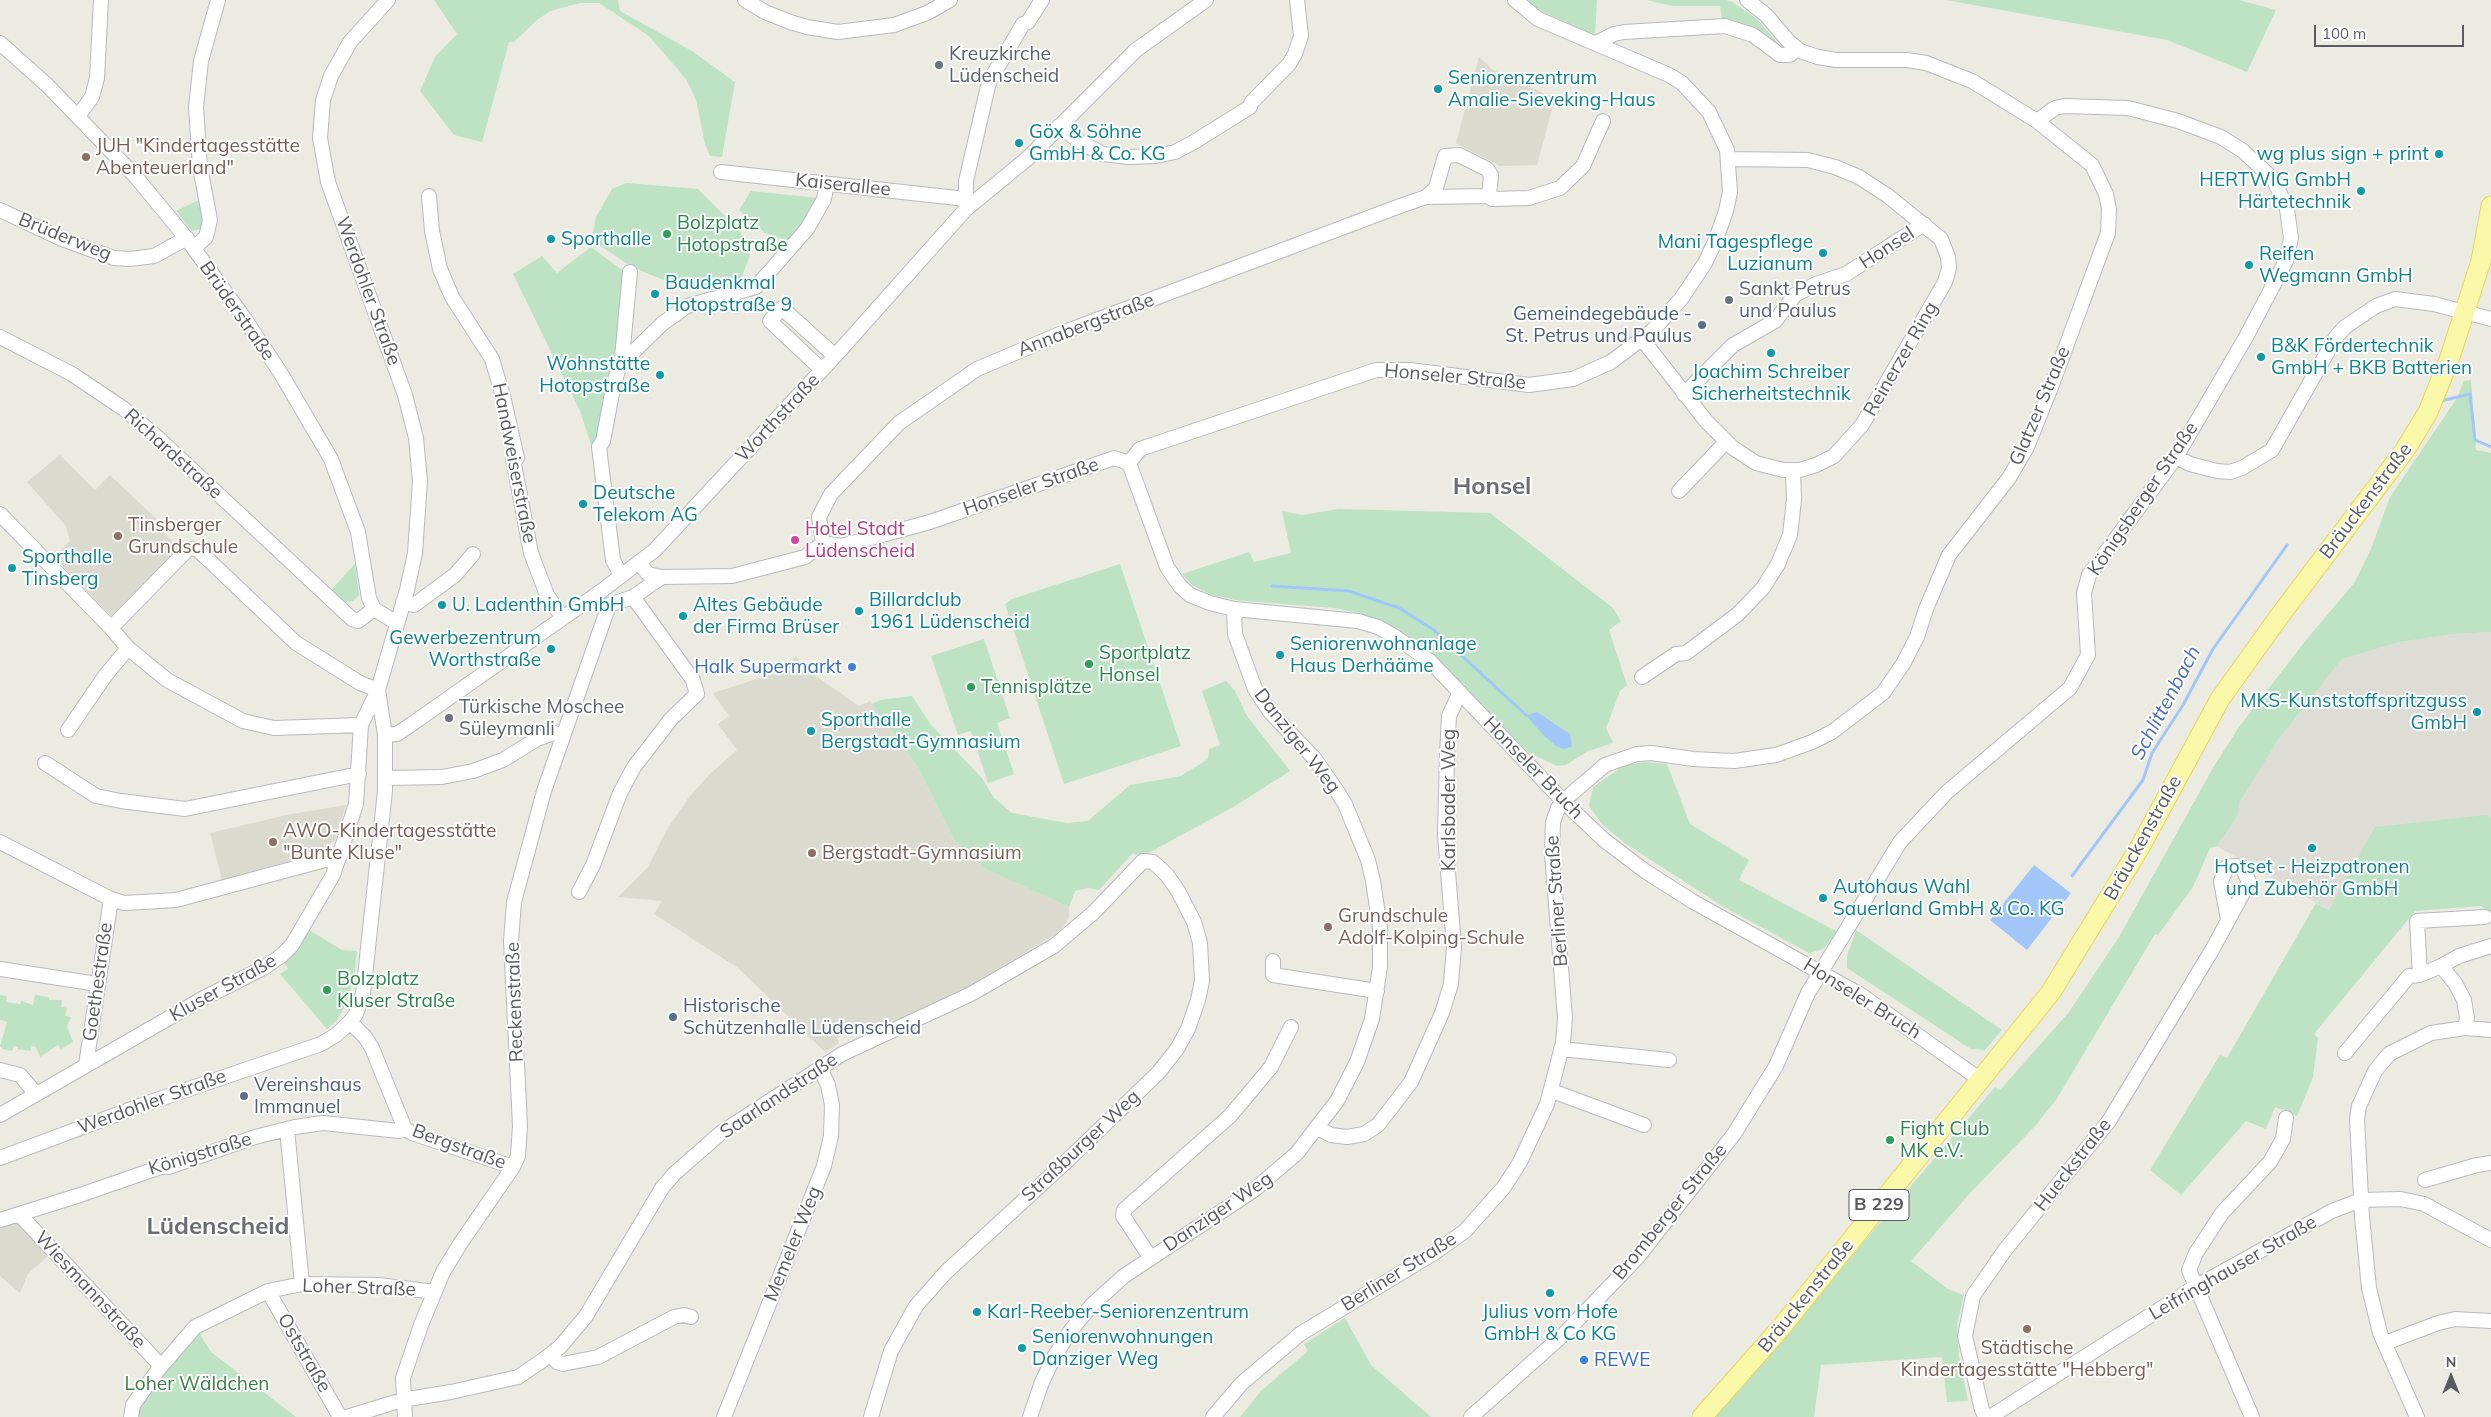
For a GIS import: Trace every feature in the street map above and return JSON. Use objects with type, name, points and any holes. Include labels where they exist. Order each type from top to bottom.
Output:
[{"type":"main road","name":"Bräuckenstraße","points":[[1702,1417],[1774,1336],[1837,1255],[1982,1081],[2051,992],[2105,907],[2220,699],[2281,614],[2405,450],[2428,412],[2465,312],[2481,261],[2491,206]]},
{"type":"street","points":[[78,116],[92,97],[97,78],[101,0]]},
{"type":"street","points":[[190,243],[206,237],[210,221],[199,160],[196,107],[201,61],[218,0]]},
{"type":"street","name":"Werdohler Straße","points":[[361,725],[378,690],[403,602],[418,528],[420,481],[416,438],[405,395],[391,351],[328,182],[320,138],[323,100],[331,76],[350,42],[388,0]]},
{"type":"street","points":[[745,0],[765,12],[790,22],[838,32],[894,25],[927,13],[950,0]]},
{"type":"street","points":[[966,204],[966,181],[989,82],[1023,24],[1028,22],[1042,0]]},
{"type":"street","name":"Worthstraße","points":[[385,735],[396,734],[563,618],[622,576],[666,538],[835,356],[966,204],[1028,158],[1136,50],[1206,0]]},
{"type":"street","points":[[1059,126],[1080,142],[1103,154],[1129,158],[1156,156],[1175,152],[1194,142],[1251,105],[1289,64],[1295,54],[1301,36],[1297,0]]},
{"type":"street","name":"Honseler Straße","points":[[823,543],[842,546],[930,522],[1114,458],[1129,463],[1140,449],[1362,373],[1388,369],[1516,384],[1552,383],[1584,376],[1611,362],[1642,339],[1681,299],[1708,256],[1726,211],[1730,179],[1728,159],[1719,130],[1709,112],[1682,83],[1656,69],[1538,19],[1516,0]]},
{"type":"street","name":"Glatzer Straße","points":[[1563,801],[1600,768],[1611,761],[1630,756],[1652,753],[1693,759],[1734,761],[1776,755],[1812,742],[1849,720],[1883,693],[1903,664],[1917,637],[1926,609],[1949,555],[2009,478],[2027,448],[2108,233],[2109,209],[2106,194],[2092,165],[2037,121],[1972,82],[1926,64],[1907,60],[1836,60],[1818,57],[1796,48],[1781,35],[1766,15],[1747,0]]},
{"type":"street","points":[[1596,43],[1614,34],[1624,32],[1725,26],[1753,35],[1780,55],[1790,55],[1796,48]]},
{"type":"street","name":"Brüderstraße","points":[[0,43],[78,116],[136,177],[190,243],[280,372],[331,460],[358,532],[369,598],[374,609]]},
{"type":"street","name":"Königsberger Straße","points":[[1820,971],[1900,842],[1947,792],[2048,708],[2070,688],[2078,677],[2088,655],[2084,593],[2088,575],[2176,457],[2246,337],[2286,261],[2291,238],[2287,209],[2274,180],[2243,151],[2221,137],[2202,129],[2128,108],[2081,106],[2055,108],[2037,121]]},
{"type":"street","name":"Annabergstraße","points":[[823,543],[819,517],[831,494],[899,423],[977,369],[1067,331],[1426,197],[1489,196],[1492,199],[1530,198],[1560,188],[1583,166],[1603,122]]},
{"type":"street","points":[[1426,197],[1436,188],[1445,156],[1453,154],[1487,169],[1492,180],[1489,196]]},
{"type":"street","name":"Reinerzer Ring","points":[[1642,339],[1684,394],[1726,442],[1756,463],[1793,471],[1806,469],[1826,461],[1851,439],[1862,426],[1934,304],[1947,277],[1948,257],[1941,239],[1873,186],[1835,167],[1798,159],[1728,159]]},
{"type":"street","name":"Kaiserallee","points":[[721,172],[827,184],[966,204]]},
{"type":"street","points":[[622,358],[631,354],[662,324],[687,306],[756,287],[807,229],[824,198],[827,184]]},
{"type":"street","name":"Handweiserstraße","points":[[429,196],[432,231],[440,269],[452,297],[492,359],[503,396],[516,458],[513,459],[531,553],[548,594],[563,618]]},
{"type":"street","name":"Brüderweg","points":[[0,210],[62,239],[114,258],[130,259],[154,256],[190,243]]},
{"type":"street","name":"Honsel","points":[[1684,394],[1733,345],[1775,321],[1795,295],[1816,284],[1846,274],[1924,224]]},
{"type":"street","points":[[622,576],[613,560],[599,447],[604,441],[614,383],[622,358],[630,272]]},
{"type":"street","points":[[2176,457],[2196,466],[2230,472],[2242,468],[2272,450],[2336,337],[2345,327],[2376,306],[2395,299],[2434,304],[2491,319]]},
{"type":"street","points":[[822,370],[770,321],[782,308],[835,356]]},
{"type":"street","name":"Richardstraße","points":[[0,337],[72,374],[124,410],[156,436],[352,619],[358,621],[374,609]]},
{"type":"street","points":[[1679,491],[1726,442]]},
{"type":"street","name":"Honseler Bruch","points":[[1129,463],[1171,574],[1190,595],[1210,603],[1234,609],[1333,617],[1378,627],[1430,661],[1563,801],[1604,840],[1667,886],[1820,971],[1895,1017],[1982,1081]]},
{"type":"street","points":[[1642,677],[1676,654],[1686,653],[1738,614],[1763,588],[1778,564],[1790,535],[1794,500],[1793,471]]},
{"type":"street","points":[[0,514],[111,628],[128,648],[167,680],[243,721],[274,728],[361,725]]},
{"type":"street","points":[[639,562],[648,574],[662,577],[732,576],[805,556],[823,543]]},
{"type":"street","points":[[111,628],[188,549],[196,549],[296,643],[360,683],[378,690]]},
{"type":"street","points":[[403,602],[414,605],[455,575],[473,554]]},
{"type":"street","points":[[600,592],[609,605],[633,597],[662,577]]},
{"type":"street","points":[[579,892],[593,865],[620,793],[634,768],[671,719],[697,694],[693,680],[633,597]]},
{"type":"street","name":"Reckenstraße","points":[[405,1417],[402,1400],[403,1378],[443,1272],[460,1244],[513,1168],[520,1142],[511,940],[514,902],[529,839],[609,605]]},
{"type":"street","points":[[374,609],[397,621]]},
{"type":"street","name":"Danziger Weg","points":[[1030,1417],[1042,1382],[1071,1330],[1107,1290],[1150,1257],[1254,1190],[1281,1169],[1318,1128],[1337,1101],[1357,1062],[1372,1019],[1377,991],[1380,928],[1368,860],[1348,812],[1335,788],[1314,758],[1271,713],[1255,689],[1235,634],[1234,609]]},
{"type":"street","points":[[68,730],[105,676],[128,648]]},
{"type":"street","name":"Werdohler Straße","points":[[0,1158],[142,1105],[322,1044],[336,1035],[350,1022],[359,1005],[366,976],[385,778],[385,735],[378,690]]},
{"type":"street","name":"Karlsbader Weg","points":[[1318,1128],[1339,1137],[1352,1137],[1369,1132],[1378,1125],[1411,1082],[1442,1013],[1454,965],[1454,932],[1445,835],[1449,716],[1460,692]]},
{"type":"street","name":"Kluser Straße","points":[[0,1115],[224,987],[266,967],[282,956],[292,945],[333,875],[340,856],[356,804],[361,725]]},
{"type":"street","points":[[385,778],[442,777],[473,772],[502,760],[537,739],[554,733],[563,736]]},
{"type":"street","points":[[45,763],[96,796],[184,809],[359,774]]},
{"type":"street","name":"Berliner Straße","points":[[1213,1417],[1242,1383],[1300,1334],[1434,1253],[1465,1231],[1504,1187],[1520,1162],[1536,1131],[1552,1091],[1565,1018],[1552,854],[1553,822],[1558,808],[1563,801]]},
{"type":"street","points":[[0,842],[111,899],[124,903],[176,900],[340,856]]},
{"type":"street","name":"Saarlandstraße","points":[[347,1417],[402,1400],[451,1392],[518,1377],[551,1354],[560,1347],[586,1316],[649,1207],[675,1174],[722,1132],[820,1068],[874,1038],[971,994],[1054,946],[1093,913],[1146,860]]},
{"type":"street","name":"Straßburger Weg","points":[[871,1417],[891,1351],[910,1314],[922,1298],[945,1273],[1072,1157],[1158,1073],[1177,1049],[1188,1029],[1202,981],[1200,942],[1194,922],[1178,890],[1158,867],[1146,860]]},
{"type":"street","name":"Goethestraße","points":[[86,1065],[111,899]]},
{"type":"street","points":[[2420,975],[2417,921],[2485,916]]},
{"type":"street","name":"Hueckstraße","points":[[1986,1417],[1982,1410],[1965,1336],[1973,1296],[2005,1250],[2109,1121],[2228,920]]},
{"type":"street","points":[[2345,1053],[2409,976],[2420,975],[2459,956],[2491,946]]},
{"type":"street","points":[[1273,961],[1273,975],[1377,991]]},
{"type":"street","points":[[2441,966],[2455,982],[2464,1000],[2467,1018],[2465,1028]]},
{"type":"street","points":[[0,968],[97,984]]},
{"type":"street","name":"Bromberger Straße","points":[[1471,1417],[1564,1334],[1637,1258],[1684,1200],[1734,1134],[1766,1082],[1820,971]]},
{"type":"street","name":"Bergstraße","points":[[350,1022],[366,1037],[372,1048],[405,1129],[412,1134],[513,1168]]},
{"type":"street","points":[[1150,1257],[1124,1216],[1124,1210],[1230,1116],[1271,1067],[1291,1027]]},
{"type":"street","points":[[2418,1417],[2384,1343],[2368,1288],[2361,1200],[2357,1119],[2359,1106],[2375,1071],[2389,1054],[2431,1033],[2465,1028],[2491,1030]]},
{"type":"street","points":[[1561,1049],[1669,1060]]},
{"type":"street","name":"Memeler Weg","points":[[724,1417],[824,1166],[831,1136],[832,1105],[828,1085],[820,1068]]},
{"type":"street","points":[[0,1070],[20,1075],[36,1094]]},
{"type":"street","points":[[1552,1091],[1644,1125]]},
{"type":"street","points":[[2252,1417],[2189,1270],[2196,1252],[2222,1213],[2270,1162],[2282,1139],[2286,1118]]},
{"type":"street","name":"Königstraße","points":[[0,1220],[161,1167],[169,1167],[255,1137],[287,1129],[318,1123],[399,1132],[405,1129]]},
{"type":"street","points":[[287,1129],[302,1284]]},
{"type":"street","points":[[2425,1180],[2477,1165],[2491,1163]]},
{"type":"street","name":"Leifringhauser Straße","points":[[1990,1417],[2195,1287],[2332,1211],[2361,1200],[2401,1199],[2424,1204],[2491,1240]]},
{"type":"street","name":"Wiesmannstraße","points":[[19,1214],[161,1366]]},
{"type":"street","name":"Loher Straße","points":[[131,1417],[133,1405],[161,1366],[195,1327],[268,1291],[302,1284],[379,1285],[435,1292]]},
{"type":"street","name":"Oststraße","points":[[268,1291],[340,1417]]},
{"type":"street","points":[[551,1354],[557,1362],[563,1364],[598,1357],[674,1317],[684,1315],[691,1317]]},
{"type":"street","points":[[2384,1343],[2438,1323],[2455,1319],[2473,1318],[2491,1321]]},
{"type":"shaded area","points":[[1479,57],[1492,69],[1555,98],[1537,165],[1500,166],[1456,143]]},
{"type":"shaded area","name":"Tinsberger Grundschule","points":[[60,455],[95,490],[110,475],[167,529],[163,532],[179,549],[113,618],[54,557],[70,541],[66,526],[27,482]]},
{"type":"shaded area","points":[[2491,632],[2491,818],[2486,815],[2329,910],[2217,846],[2238,815],[2238,803],[2278,740],[2342,659],[2400,642],[2453,634]]},
{"type":"shaded area","name":"Bergstadt-Gymnasium","points":[[795,656],[813,674],[859,706],[870,701],[917,766],[954,840],[987,870],[1069,907],[1069,918],[1056,934],[967,988],[905,1017],[870,1028],[867,1024],[837,1038],[839,1043],[825,1052],[738,968],[654,914],[662,901],[618,897],[648,867],[666,831],[689,797],[710,774],[737,750],[718,724],[729,716],[713,693],[788,669]]},
{"type":"shaded area","name":"AWO-Kindertagesstätte \"Bunte Kluse\"","points":[[346,805],[335,840],[322,852],[222,880],[210,833],[291,814]]},
{"type":"shaded area","points":[[12,1222],[18,1224],[48,1256],[28,1274],[20,1293],[0,1276],[0,1226]]},
{"type":"green space","points":[[434,0],[618,0],[620,11],[692,51],[735,82],[722,157],[710,156],[705,144],[696,100],[686,79],[649,36],[599,3],[580,3],[550,11],[537,20],[514,42],[509,42],[482,142],[454,135],[420,91],[435,57],[457,34]]},
{"type":"green space","points":[[1525,0],[1597,0],[1595,35],[1544,13]]},
{"type":"green space","points":[[1647,0],[1726,0],[1732,2],[1756,18],[1782,48],[1723,24],[1720,6],[1672,6]]},
{"type":"green space","points":[[1946,0],[2239,0],[2276,10],[2247,72],[2167,40]]},
{"type":"green space","name":"Bolzplatz Hotopstraße","points":[[626,183],[698,189],[740,231],[750,255],[741,279],[688,290],[632,267],[595,242],[592,238],[596,217],[612,189]]},
{"type":"green space","points":[[751,191],[818,198],[804,224],[790,241],[765,233],[739,210]]},
{"type":"green space","points":[[199,200],[203,223],[200,229],[192,231],[176,211]]},
{"type":"green space","points":[[591,247],[626,273],[619,349],[599,436],[591,445],[580,411],[513,274],[542,256],[557,273]]},
{"type":"green space","points":[[2471,380],[2476,450],[2491,453],[2491,632],[2453,634],[2400,642],[2342,659],[2278,740],[2239,803],[2238,815],[2217,846],[2210,848],[2193,887],[2158,935],[2155,934],[2056,1100],[2035,1126],[1971,1192],[1911,1261],[1948,1289],[1964,1295],[1957,1324],[1959,1357],[1968,1401],[1947,1402],[1942,1357],[1821,1365],[1814,1417],[1715,1417],[1995,1087],[2000,1090],[2069,1012],[2119,937],[2214,766],[2239,727],[2306,640],[2355,582],[2371,549],[2390,497],[2457,398],[2464,381]]},
{"type":"green space","points":[[1339,509],[1490,513],[1613,608],[1621,621],[1609,630],[1627,685],[1620,691],[1606,728],[1613,743],[1588,751],[1566,765],[1557,766],[1528,752],[1436,656],[1397,628],[1360,613],[1334,608],[1235,600],[1212,595],[1192,585],[1182,574],[1249,552],[1254,562],[1291,553],[1282,511],[1302,515]]},
{"type":"green space","points":[[355,564],[359,595],[353,601],[346,602],[340,600],[330,591]]},
{"type":"green space","name":"Sportplatz Honsel","points":[[1120,564],[1181,746],[1064,784],[1005,604],[1012,599]]},
{"type":"green space","name":"Tennisplätze","points":[[984,639],[1010,718],[997,723],[1014,774],[988,783],[971,731],[958,735],[931,656]]},
{"type":"green space","points":[[1226,681],[1235,691],[1247,716],[1290,771],[1235,806],[1141,857],[1133,853],[1099,890],[1088,888],[1075,891],[1069,907],[987,870],[954,840],[917,766],[872,704],[880,700],[912,696],[931,725],[982,778],[994,798],[1012,813],[1067,823],[1088,821],[1130,785],[1181,776],[1208,759],[1209,749],[1220,745],[1202,691]]},
{"type":"green space","points":[[1646,762],[1667,764],[1690,824],[1749,860],[1739,880],[1838,932],[1823,949],[1809,953],[1724,907],[1626,844],[1602,824],[1589,806],[1593,787],[1625,765]]},
{"type":"green space","points":[[2487,815],[2491,818],[2491,914],[2481,906],[2415,911],[2314,1034],[2318,1038],[2313,1077],[2297,1116],[2275,1107],[2266,1129],[2246,1121],[2181,1195],[2150,1170],[2220,1055],[2227,1058],[2316,903],[2329,910],[2375,827]]},
{"type":"green space","points":[[309,930],[342,950],[357,951],[354,980],[345,1006],[337,1020],[327,1029],[280,974],[288,969],[284,963],[298,948]]},
{"type":"green space","points":[[1856,930],[2002,1030],[1985,1050],[1971,1049],[1847,968],[1847,956]]},
{"type":"green space","points":[[0,995],[7,996],[6,1002],[20,1004],[21,1001],[33,1005],[35,995],[49,997],[49,1000],[62,1000],[61,1007],[67,1008],[65,1016],[71,1017],[67,1026],[73,1042],[61,1049],[58,1045],[40,1057],[36,1047],[32,1046],[30,1051],[17,1049],[18,1047],[14,1046],[12,1051],[3,1049],[0,1046],[7,1022],[0,1020]]},
{"type":"green space","points":[[1345,1318],[1371,1365],[1431,1417],[1240,1417],[1261,1391],[1308,1351],[1304,1344]]},
{"type":"green space","name":"Loher Wäldchen","points":[[198,1331],[211,1352],[296,1417],[137,1417],[140,1402]]},
{"type":"water","points":[[1537,712],[1570,734],[1572,747],[1563,749],[1556,746],[1543,735],[1526,715]]},
{"type":"water","points":[[2034,865],[2071,893],[2027,950],[1990,920]]},
{"type":"waterway","points":[[2441,401],[2470,394],[2475,440],[2491,447]]},
{"type":"waterway","name":"Schlittenbach","points":[[2072,876],[2143,780],[2152,753],[2183,705],[2213,649],[2287,545]]},
{"type":"waterway","points":[[1272,586],[1349,591],[1399,608],[1434,630],[1526,715]]},
{"type":"place","name":"Kreuzkirche Lüdenscheid","points":[[939,65]]},
{"type":"place","name":"Seniorenzentrum Amalie-Sieveking-Haus","points":[[1438,89]]},
{"type":"place","name":"Göx & Söhne GmbH & Co. KG","points":[[1019,143]]},
{"type":"place","name":"wg plus sign + print","points":[[2439,154]]},
{"type":"place","name":"JUH \"Kindertagesstätte Abenteuerland\"","points":[[86,157]]},
{"type":"place","name":"HERTWIG GmbH Härtetechnik","points":[[2361,191]]},
{"type":"place","name":"Bolzplatz Hotopstraße","points":[[667,234]]},
{"type":"place","name":"Sporthalle","points":[[551,239]]},
{"type":"place","name":"Mani Tagespflege Luzianum","points":[[1823,253]]},
{"type":"place","name":"Reifen Wegmann GmbH","points":[[2249,265]]},
{"type":"place","name":"Baudenkmal Hotopstraße 9","points":[[655,294]]},
{"type":"place","name":"Sankt Petrus und Paulus","points":[[1729,300]]},
{"type":"place","name":"Gemeindegebäude - St. Petrus und Paulus","points":[[1702,325]]},
{"type":"place","name":"Joachim Schreiber Sicherheitstechnik","points":[[1771,353]]},
{"type":"place","name":"B&K Fördertechnik GmbH + BKB Batterien","points":[[2261,357]]},
{"type":"place","name":"Wohnstätte Hotopstraße","points":[[660,375]]},
{"type":"place","name":"Deutsche Telekom AG","points":[[583,504]]},
{"type":"place","name":"Tinsberger Grundschule","points":[[118,536]]},
{"type":"place","name":"Hotel Stadt Lüdenscheid","points":[[795,540]]},
{"type":"place","name":"Sporthalle Tinsberg","points":[[12,568]]},
{"type":"place","name":"U. Ladenthin GmbH","points":[[442,605]]},
{"type":"place","name":"Billardclub 1961 Lüdenscheid","points":[[859,611]]},
{"type":"place","name":"Altes Gebäude der Firma Brüser","points":[[683,616]]},
{"type":"place","name":"Gewerbezentrum Worthstraße","points":[[551,649]]},
{"type":"place","name":"Seniorenwohnanlage Haus Derhääme","points":[[1280,655]]},
{"type":"place","name":"Sportplatz Honsel","points":[[1089,664]]},
{"type":"place","name":"Halk Supermarkt","points":[[852,667]]},
{"type":"place","name":"Tennisplätze","points":[[971,687]]},
{"type":"place","name":"MKS-Kunststoffspritzguss GmbH","points":[[2477,712]]},
{"type":"place","name":"Türkische Moschee Süleymanli","points":[[449,718]]},
{"type":"place","name":"Sporthalle Bergstadt-Gymnasium","points":[[811,731]]},
{"type":"place","name":"AWO-Kindertagesstätte \"Bunte Kluse\"","points":[[273,842]]},
{"type":"place","name":"Hotset - Heizpatronen und Zubehör GmbH","points":[[2312,848]]},
{"type":"place","name":"Bergstadt-Gymnasium","points":[[812,853]]},
{"type":"place","name":"Autohaus Wahl Sauerland GmbH & Co. KG","points":[[1823,898]]},
{"type":"place","name":"Grundschule Adolf-Kolping-Schule","points":[[1328,927]]},
{"type":"place","name":"Bolzplatz Kluser Straße","points":[[327,990]]},
{"type":"place","name":"Historische Schützenhalle Lüdenscheid","points":[[673,1017]]},
{"type":"place","name":"Vereinshaus Immanuel","points":[[244,1096]]},
{"type":"place","name":"Fight Club MK e.V.","points":[[1890,1140]]},
{"type":"place","name":"Julius vom Hofe GmbH & Co KG","points":[[1550,1293]]},
{"type":"place","name":"Karl-Reeber-Seniorenzentrum","points":[[977,1312]]},
{"type":"place","name":"Städtische Kindertagesstätte \"Hebberg\"","points":[[2027,1329]]},
{"type":"place","name":"Seniorenwohnungen Danziger Weg","points":[[1022,1348]]},
{"type":"place","name":"REWE","points":[[1584,1360]]},
{"type":"district","name":"Honsel","points":[[1492,487]]},
{"type":"district","name":"Lüdenscheid","points":[[218,1227]]}]
